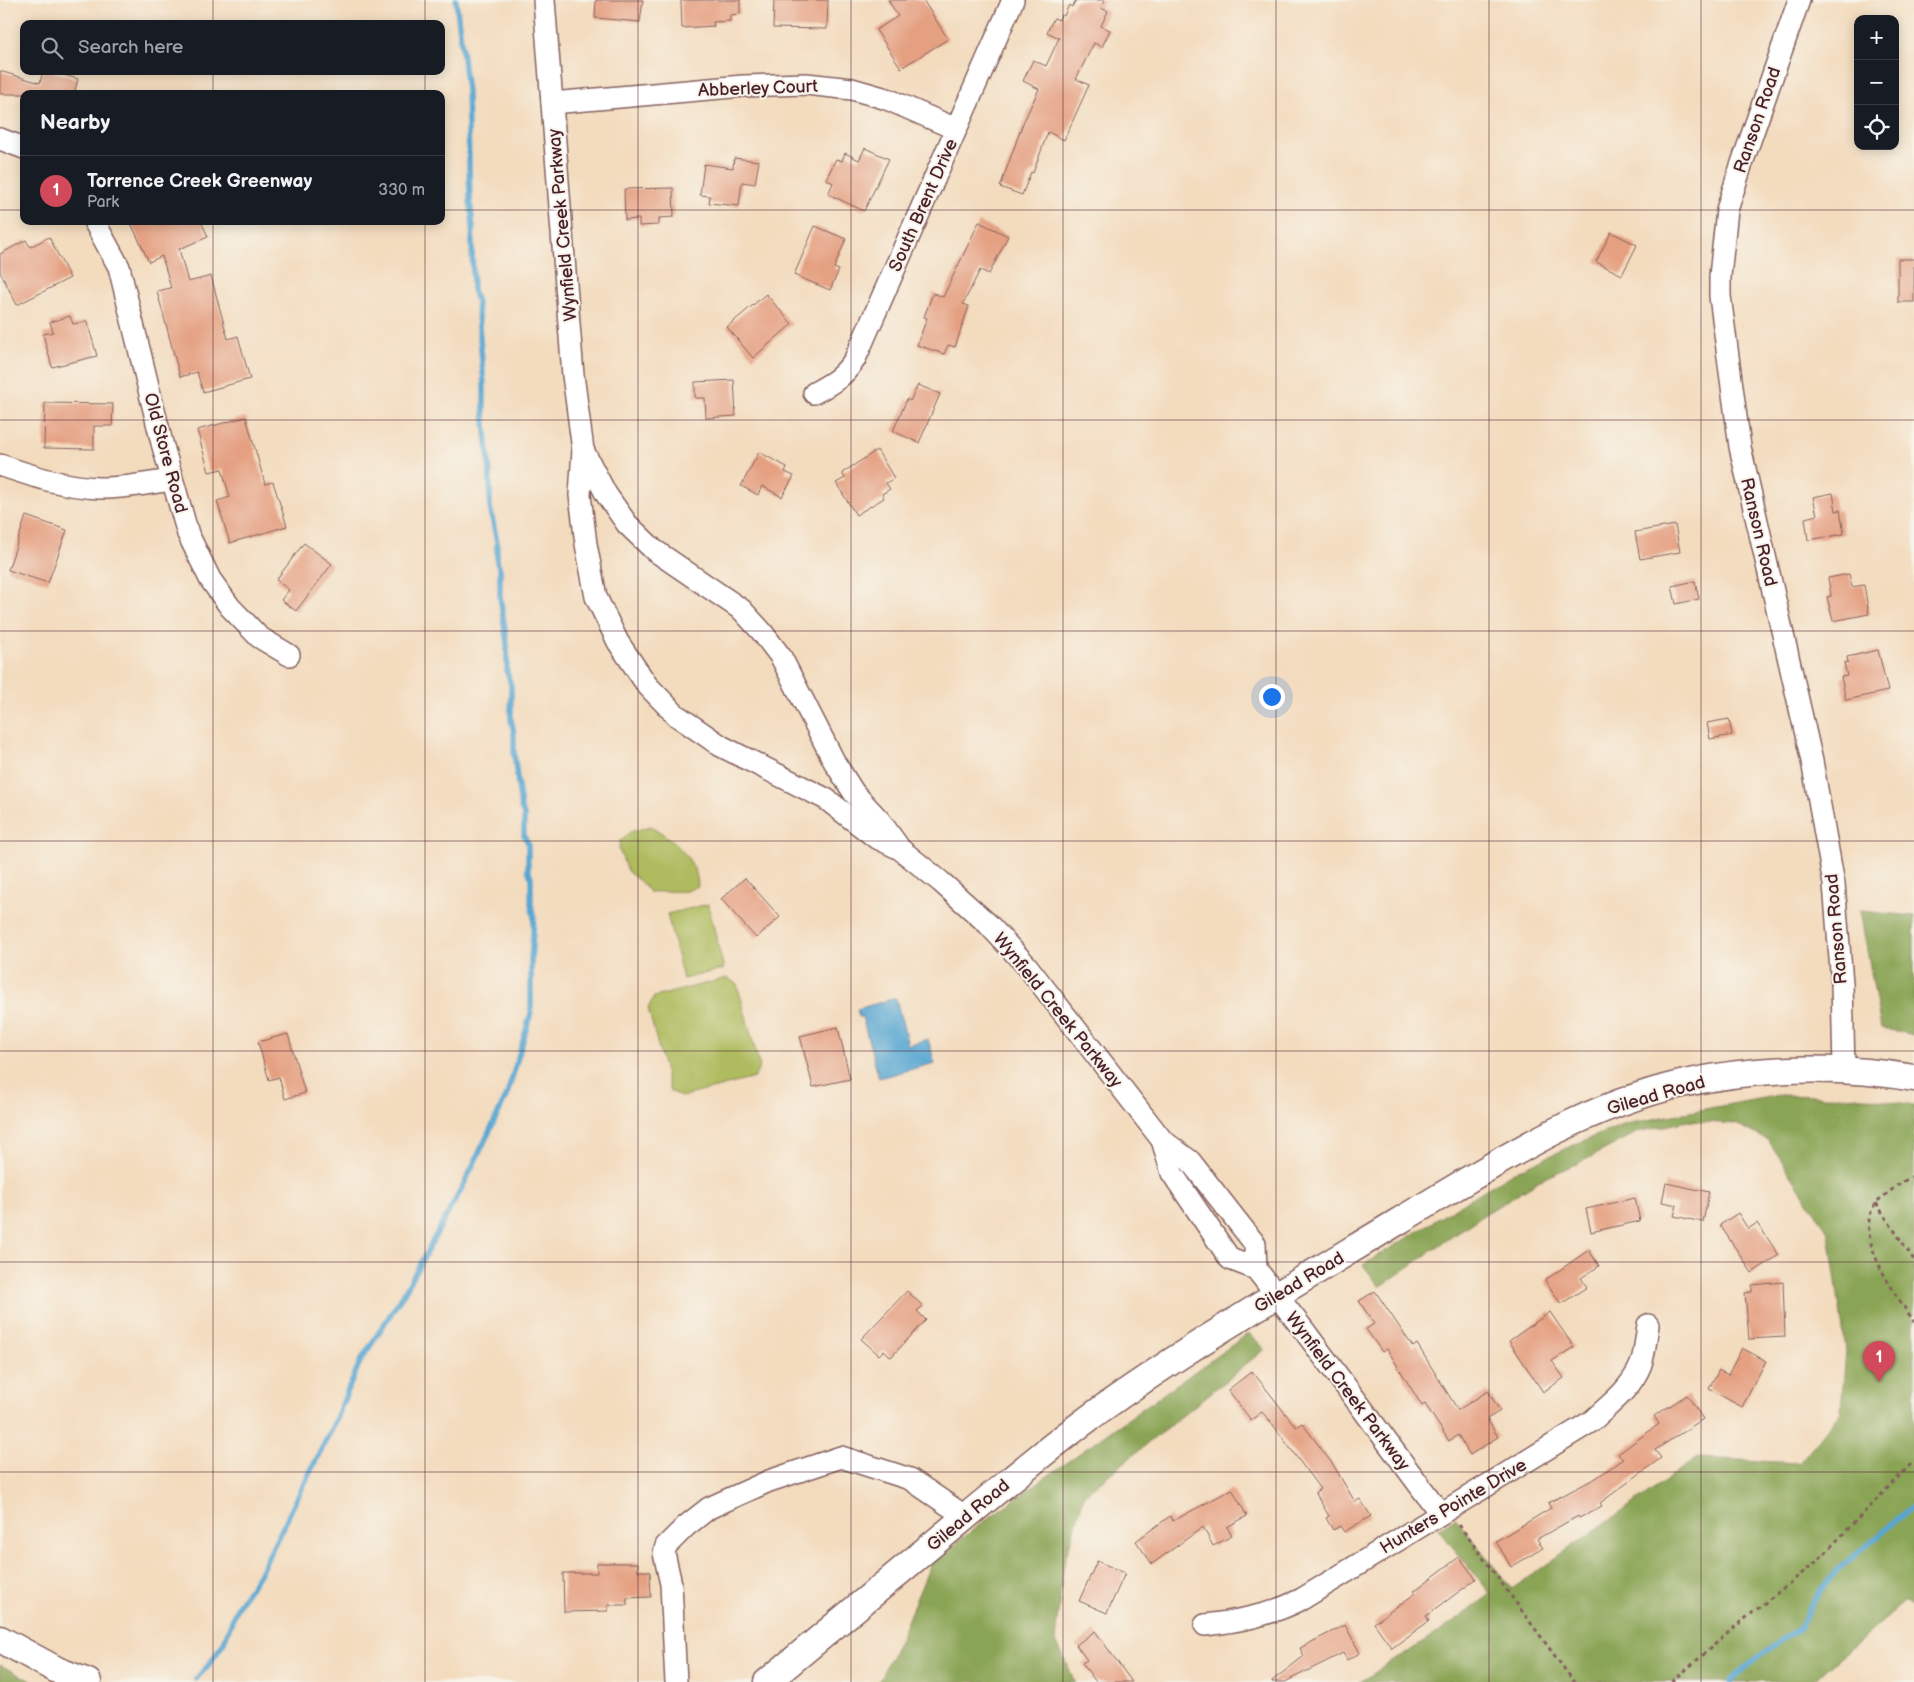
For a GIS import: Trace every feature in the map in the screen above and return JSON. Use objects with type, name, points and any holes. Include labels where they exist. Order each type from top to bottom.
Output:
[{"type":"main road","name":"Gilead Road","points":[[767,1682],[1033,1461],[1108,1404],[1275,1296],[1524,1147],[1569,1124],[1623,1102],[1680,1085],[1740,1075],[1780,1071],[1885,1073],[1914,1078]]},
{"type":"main road","points":[[0,1638],[58,1670],[88,1682]]},
{"type":"street","name":"Wynfield Creek Parkway","points":[[544,0],[573,374],[583,450],[580,495],[586,544],[596,597],[618,642],[647,685],[676,715],[721,746],[826,799],[875,837],[900,849],[941,882],[1010,946],[1067,1016],[1162,1140],[1190,1161],[1255,1244],[1256,1269],[1440,1513]]},
{"type":"street","name":"South Brent Drive","points":[[814,393],[834,383],[846,373],[855,359],[1013,0]]},
{"type":"street","name":"Ranson Road","points":[[1799,0],[1727,210],[1720,276],[1720,296],[1740,447],[1812,761],[1834,884],[1842,983],[1844,1071]]},
{"type":"street","name":"Abberley Court","points":[[552,103],[743,86],[806,84],[852,90],[887,99],[956,129]]},
{"type":"street","points":[[0,139],[20,146]]},
{"type":"street","name":"Old Store Road","points":[[96,225],[119,268],[162,443],[188,534],[210,579],[230,607],[259,636],[289,655]]},
{"type":"street","name":"Wynfield Creek Parkway","points":[[583,450],[606,494],[627,524],[654,550],[742,610],[782,657],[836,764],[854,793],[880,821],[900,849]]},
{"type":"street","points":[[0,465],[64,484],[100,488],[134,486],[172,480]]},
{"type":"street","name":"Wynfield Creek Parkway","points":[[1162,1140],[1172,1173],[1230,1260],[1256,1269]]},
{"type":"street","name":"Hunters Pointe Drive","points":[[1205,1625],[1253,1618],[1289,1606],[1592,1421],[1632,1381],[1641,1364],[1648,1325]]},
{"type":"street","points":[[676,1682],[671,1584],[664,1553],[666,1546],[686,1526],[709,1508],[769,1481],[841,1457],[910,1479],[966,1517]]},
{"type":"path","points":[[1914,1176],[1906,1179],[1876,1202],[1870,1216],[1870,1233],[1875,1257],[1882,1274],[1914,1322]]},
{"type":"path","points":[[1876,1202],[1914,1260]]},
{"type":"path","points":[[1672,1682],[1736,1625],[1816,1562],[1914,1462]]},
{"type":"path","points":[[1458,1524],[1574,1682]]},
{"type":"green space","points":[[651,826],[675,843],[682,851],[693,867],[697,876],[698,886],[687,891],[649,892],[641,882],[628,872],[619,850],[620,841],[630,832]]},
{"type":"green space","points":[[708,904],[724,969],[683,979],[667,914]]},
{"type":"green space","points":[[1860,911],[1914,916],[1914,1035],[1881,1028]]},
{"type":"green space","points":[[727,978],[737,984],[760,1067],[754,1078],[681,1097],[670,1091],[648,1008],[654,997]]},
{"type":"green space","points":[[1779,1095],[1864,1097],[1914,1105],[1914,1609],[1904,1602],[1812,1682],[1360,1682],[1438,1633],[1491,1594],[1438,1529],[1455,1518],[1512,1589],[1697,1458],[1799,1463],[1841,1412],[1846,1351],[1829,1233],[1768,1140],[1736,1124],[1688,1121],[1638,1132],[1587,1159],[1540,1180],[1477,1219],[1380,1287],[1363,1265],[1512,1173],[1583,1141],[1626,1124]]},
{"type":"green space","points":[[1249,1333],[1265,1349],[1085,1494],[1064,1562],[1055,1639],[1075,1682],[878,1682],[898,1643],[932,1561],[994,1514]]},
{"type":"green space","points":[[0,1665],[33,1682],[0,1682]]},
{"type":"water","points":[[896,998],[908,1045],[928,1039],[935,1063],[879,1078],[862,1017],[859,1017],[857,1009]]},
{"type":"building","points":[[596,0],[643,0],[640,22],[595,18]]},
{"type":"building","points":[[681,0],[740,0],[740,14],[730,15],[730,21],[713,22],[714,26],[682,28]]},
{"type":"building","points":[[774,0],[828,0],[827,29],[773,28]]},
{"type":"building","points":[[888,0],[923,0],[948,39],[901,68],[876,30],[898,16]]},
{"type":"building","points":[[1076,0],[1105,0],[1101,8],[1108,11],[1101,26],[1110,30],[1102,47],[1094,43],[1076,79],[1089,85],[1064,140],[1048,132],[1033,173],[1031,172],[1022,195],[1000,187],[1023,123],[1039,89],[1023,81],[1033,60],[1046,66],[1059,38],[1047,32],[1054,18],[1059,20],[1061,15],[1064,16],[1069,5],[1072,7]]},
{"type":"building","points":[[0,71],[40,83],[42,75],[64,75],[78,79],[75,90],[20,90],[20,94],[0,94]]},
{"type":"building","points":[[865,148],[889,159],[864,211],[828,194],[833,183],[826,179],[836,159],[842,161],[845,153],[859,160]]},
{"type":"building","points":[[734,158],[759,161],[755,184],[742,182],[739,206],[709,203],[710,196],[700,195],[704,164],[733,168]]},
{"type":"building","points":[[673,188],[674,217],[659,218],[659,225],[639,226],[639,219],[625,220],[624,189]]},
{"type":"building","points":[[979,222],[1008,236],[989,274],[980,270],[963,304],[969,306],[955,347],[948,345],[944,354],[917,345],[927,318],[924,317],[933,293],[943,297]]},
{"type":"building","points":[[132,225],[203,225],[208,237],[179,249],[188,282],[211,276],[228,339],[238,336],[250,379],[203,392],[197,372],[180,377],[157,291],[171,288],[162,256],[149,262]]},
{"type":"building","points":[[815,226],[846,239],[834,268],[839,270],[830,290],[794,275]]},
{"type":"building","points":[[1611,232],[1637,245],[1622,275],[1596,262]]},
{"type":"building","points":[[49,237],[70,278],[17,305],[0,272],[0,254],[26,240],[30,247]]},
{"type":"building","points":[[1898,259],[1914,259],[1914,302],[1898,302]]},
{"type":"building","points":[[766,294],[792,324],[753,358],[727,327]]},
{"type":"building","points":[[70,316],[73,324],[87,321],[97,356],[52,367],[43,334],[53,332],[50,322]]},
{"type":"building","points":[[734,380],[736,416],[706,418],[705,398],[695,398],[695,382]]},
{"type":"building","points":[[918,385],[940,394],[919,443],[893,431],[907,399],[910,401]]},
{"type":"building","points":[[45,403],[113,404],[112,426],[94,426],[94,449],[44,448]]},
{"type":"building","points":[[246,417],[265,484],[273,482],[287,526],[230,543],[217,501],[230,497],[222,469],[209,472],[197,430]]},
{"type":"building","points":[[877,450],[894,478],[886,483],[890,489],[882,494],[884,498],[856,515],[836,483],[845,478],[842,473]]},
{"type":"building","points":[[759,452],[787,467],[785,472],[794,476],[782,497],[762,486],[758,495],[741,486]]},
{"type":"building","points":[[1833,493],[1836,511],[1840,510],[1844,534],[1808,540],[1805,518],[1817,515],[1813,497]]},
{"type":"building","points":[[26,516],[67,530],[48,583],[8,570]]},
{"type":"building","points":[[1675,525],[1680,552],[1640,559],[1635,532]]},
{"type":"building","points":[[304,543],[332,564],[296,611],[281,600],[289,590],[276,580]]},
{"type":"building","points":[[1849,574],[1852,587],[1864,585],[1869,614],[1833,621],[1827,597],[1831,596],[1828,578]]},
{"type":"building","points":[[1695,581],[1699,599],[1676,604],[1672,586]]},
{"type":"building","points":[[1878,650],[1888,691],[1846,700],[1841,677],[1847,676],[1844,663],[1848,662],[1847,657]]},
{"type":"building","points":[[1729,719],[1732,735],[1710,739],[1707,723]]},
{"type":"building","points":[[745,878],[780,917],[756,938],[721,899]]},
{"type":"building","points":[[838,1027],[850,1079],[813,1087],[800,1036]]},
{"type":"building","points":[[288,1034],[305,1093],[285,1099],[279,1077],[269,1080],[258,1042]]},
{"type":"building","points":[[1666,1183],[1709,1192],[1703,1222],[1674,1216],[1677,1205],[1662,1202]]},
{"type":"building","points":[[1635,1198],[1640,1221],[1591,1232],[1586,1209]]},
{"type":"building","points":[[1738,1213],[1748,1229],[1757,1223],[1779,1255],[1752,1273],[1720,1225]]},
{"type":"building","points":[[1589,1250],[1599,1266],[1581,1278],[1587,1287],[1561,1304],[1545,1280]]},
{"type":"building","points":[[1783,1282],[1785,1337],[1749,1339],[1745,1293],[1752,1292],[1752,1285]]},
{"type":"building","points":[[907,1291],[923,1306],[917,1311],[926,1320],[891,1357],[884,1350],[879,1355],[861,1339]]},
{"type":"building","points":[[1375,1291],[1413,1347],[1417,1344],[1458,1410],[1488,1391],[1500,1411],[1487,1419],[1498,1437],[1470,1455],[1458,1435],[1449,1441],[1425,1404],[1422,1406],[1387,1349],[1382,1352],[1366,1329],[1374,1324],[1359,1301]]},
{"type":"building","points":[[1550,1312],[1574,1347],[1552,1361],[1564,1378],[1543,1392],[1509,1341]]},
{"type":"building","points":[[1742,1348],[1766,1361],[1742,1407],[1709,1389],[1719,1370],[1728,1375]]},
{"type":"building","points":[[1252,1371],[1296,1427],[1302,1423],[1334,1466],[1355,1502],[1360,1499],[1371,1516],[1344,1532],[1340,1526],[1333,1530],[1326,1518],[1329,1516],[1315,1492],[1320,1489],[1271,1422],[1262,1412],[1251,1420],[1228,1390]]},
{"type":"building","points":[[1687,1395],[1703,1419],[1655,1450],[1661,1458],[1600,1503],[1602,1506],[1579,1518],[1578,1516],[1537,1539],[1543,1548],[1511,1567],[1496,1541],[1551,1508],[1548,1503],[1596,1478],[1623,1459],[1618,1454],[1659,1424],[1654,1416]]},
{"type":"building","points":[[1232,1489],[1247,1516],[1227,1527],[1232,1536],[1213,1546],[1203,1527],[1152,1564],[1136,1541],[1170,1516],[1173,1521]]},
{"type":"building","points":[[1459,1557],[1476,1579],[1426,1616],[1429,1621],[1392,1648],[1374,1623],[1416,1593],[1414,1591]]},
{"type":"building","points":[[1097,1561],[1125,1573],[1107,1613],[1079,1601]]},
{"type":"building","points":[[597,1563],[638,1563],[638,1571],[650,1571],[651,1597],[627,1598],[627,1605],[608,1605],[608,1611],[564,1612],[563,1573],[597,1573]]},
{"type":"building","points":[[1345,1625],[1360,1653],[1347,1660],[1343,1653],[1285,1682],[1272,1682],[1304,1656],[1300,1648]]},
{"type":"building","points":[[1095,1631],[1132,1682],[1096,1682],[1082,1663],[1087,1660],[1076,1645]]},
{"type":"waterway","points":[[196,1679],[211,1662],[224,1642],[237,1607],[260,1573],[331,1430],[360,1362],[404,1293],[464,1184],[507,1095],[531,1013],[531,959],[534,918],[531,904],[531,877],[528,870],[528,843],[524,836],[524,815],[521,808],[514,754],[511,685],[507,672],[507,644],[500,596],[500,569],[497,562],[497,542],[490,507],[490,473],[484,412],[484,384],[477,302],[473,289],[473,227],[470,200],[467,91],[456,0]]},
{"type":"waterway","points":[[1731,1682],[1745,1668],[1800,1627],[1813,1601],[1837,1570],[1914,1504]]},
{"type":"place","name":"Torrence Creek Greenway","points":[[1879,1382]]}]
